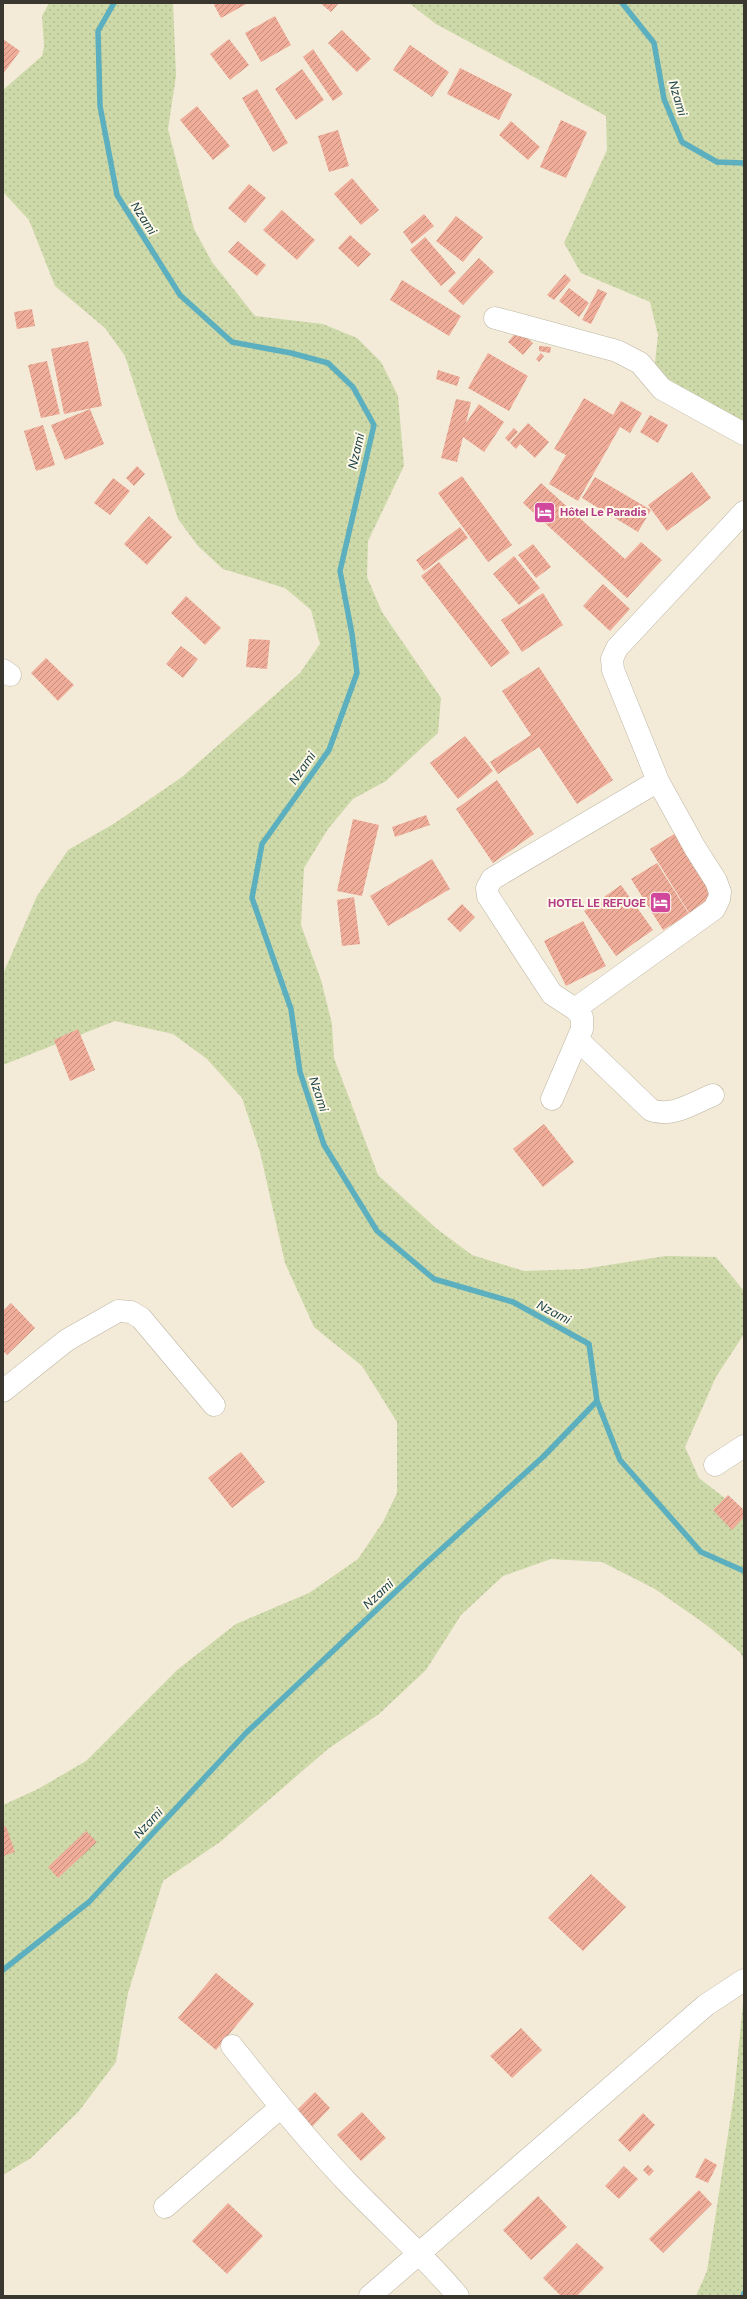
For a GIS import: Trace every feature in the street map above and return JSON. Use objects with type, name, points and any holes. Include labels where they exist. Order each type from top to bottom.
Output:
[{"type":"street","points":[[495,318],[617,351],[640,363],[662,389],[744,434]]},
{"type":"street","points":[[575,1009],[714,909],[719,899],[720,892],[716,881],[695,848],[658,781],[613,670],[612,659],[617,648],[744,512]]},
{"type":"street","points":[[552,1099],[584,1023],[582,1017],[575,1009],[552,994],[488,896],[487,888],[492,879],[658,781]]},
{"type":"street","points":[[578,1040],[651,1110],[660,1113],[670,1113],[713,1095]]},
{"type":"street","points":[[3,1391],[67,1340],[118,1311],[131,1312],[142,1318],[214,1405]]},
{"type":"street","points":[[715,1464],[744,1446]]},
{"type":"street","points":[[370,2296],[706,2005],[744,1980]]},
{"type":"street","points":[[232,2046],[281,2107],[347,2182],[440,2274],[458,2296]]},
{"type":"street","points":[[165,2207],[281,2107]]},
{"type":"green space","points":[[49,3],[173,3],[176,76],[168,129],[194,229],[212,262],[255,316],[323,324],[357,338],[381,362],[398,396],[404,466],[368,541],[367,577],[382,612],[441,698],[438,733],[386,781],[353,799],[328,829],[304,868],[301,925],[321,980],[332,1024],[334,1058],[378,1175],[437,1229],[472,1255],[524,1271],[583,1269],[666,1256],[716,1257],[744,1291],[744,1334],[716,1377],[685,1447],[699,1478],[744,1513],[744,1660],[740,1652],[705,1624],[655,1589],[602,1562],[551,1559],[503,1576],[461,1615],[426,1670],[379,1714],[328,1749],[220,1842],[163,1881],[128,1993],[116,2062],[79,2111],[31,2158],[3,2175],[3,1805],[38,1789],[86,1761],[177,1670],[236,1624],[309,1593],[358,1559],[383,1522],[397,1493],[397,1422],[362,1366],[314,1327],[285,1263],[260,1152],[242,1098],[207,1059],[173,1034],[115,1021],[3,1065],[3,974],[37,896],[68,850],[115,823],[182,777],[300,673],[320,644],[311,610],[285,588],[223,569],[198,546],[178,519],[125,356],[105,328],[55,286],[29,220],[3,192],[3,90],[42,56],[44,46],[42,16]]},
{"type":"green space","points":[[409,3],[744,3],[744,421],[721,410],[654,371],[658,335],[650,302],[581,273],[564,243],[607,150],[606,116],[436,24]]},
{"type":"green space","points":[[744,1993],[744,2296],[696,2296],[707,2271],[734,2095]]},
{"type":"building","points":[[213,3],[248,3],[221,18]]},
{"type":"building","points":[[320,3],[339,3],[331,12]]},
{"type":"building","points":[[275,16],[291,45],[261,62],[245,33]]},
{"type":"building","points":[[342,30],[371,59],[357,72],[328,43]]},
{"type":"building","points":[[3,39],[20,51],[3,74]]},
{"type":"building","points":[[229,39],[249,65],[230,80],[210,54]]},
{"type":"building","points":[[410,45],[449,72],[432,97],[393,70]]},
{"type":"building","points":[[313,49],[343,94],[333,101],[303,57]]},
{"type":"building","points":[[460,68],[512,94],[499,120],[447,94]]},
{"type":"building","points":[[302,69],[324,100],[296,120],[275,89]]},
{"type":"building","points":[[257,89],[288,143],[273,152],[242,98]]},
{"type":"building","points":[[197,106],[230,146],[213,160],[180,120]]},
{"type":"building","points":[[561,120],[587,132],[566,178],[540,167]]},
{"type":"building","points":[[511,121],[540,147],[528,160],[499,135]]},
{"type":"building","points":[[338,130],[349,166],[329,172],[318,136]]},
{"type":"building","points":[[352,178],[379,210],[361,225],[334,194]]},
{"type":"building","points":[[249,184],[266,198],[245,223],[228,208]]},
{"type":"building","points":[[282,210],[315,240],[297,260],[263,230]]},
{"type":"building","points":[[424,214],[434,226],[412,244],[403,232]]},
{"type":"building","points":[[456,216],[483,237],[463,262],[436,241]]},
{"type":"building","points":[[350,235],[371,254],[358,267],[338,248]]},
{"type":"building","points":[[425,237],[456,273],[441,286],[410,250]]},
{"type":"building","points":[[238,241],[266,265],[257,276],[228,252]]},
{"type":"building","points":[[479,258],[494,272],[463,305],[448,291]]},
{"type":"building","points":[[565,274],[571,280],[554,300],[547,295]]},
{"type":"building","points":[[402,280],[461,316],[449,336],[390,300]]},
{"type":"building","points":[[569,288],[589,303],[579,317],[559,301]]},
{"type":"building","points":[[598,289],[607,293],[591,324],[582,320]]},
{"type":"building","points":[[32,309],[35,326],[17,329],[14,312]]},
{"type":"building","points":[[518,330],[533,343],[523,355],[508,342]]},
{"type":"building","points":[[88,341],[102,406],[64,414],[51,349]]},
{"type":"building","points":[[539,346],[551,347],[550,353],[539,351]]},
{"type":"building","points":[[488,353],[528,376],[509,411],[468,388]]},
{"type":"building","points":[[541,353],[544,356],[539,362],[536,359]]},
{"type":"building","points":[[47,361],[60,414],[41,418],[28,365]]},
{"type":"building","points":[[438,370],[460,377],[457,386],[436,379]]},
{"type":"building","points":[[584,398],[613,415],[621,401],[642,413],[630,433],[620,427],[578,501],[549,484],[566,455],[554,449]]},
{"type":"building","points":[[456,399],[471,402],[466,423],[479,404],[504,422],[484,452],[463,437],[457,462],[441,458]]},
{"type":"building","points":[[90,409],[104,444],[65,460],[51,425]]},
{"type":"building","points":[[650,415],[668,425],[658,443],[640,432]]},
{"type":"building","points":[[528,423],[549,442],[535,458],[520,444],[516,449],[510,443]]},
{"type":"building","points":[[43,425],[55,465],[36,471],[24,431]]},
{"type":"building","points":[[514,428],[518,432],[509,442],[505,438]]},
{"type":"building","points":[[137,466],[145,474],[134,486],[126,478]]},
{"type":"building","points":[[692,472],[711,498],[667,531],[648,505]]},
{"type":"building","points":[[462,476],[512,545],[488,562],[438,493]]},
{"type":"building","points":[[595,477],[651,510],[638,532],[582,498]]},
{"type":"building","points":[[113,478],[130,491],[110,515],[94,503]]},
{"type":"building","points":[[541,483],[625,559],[641,542],[662,560],[627,598],[523,503]]},
{"type":"building","points":[[149,516],[172,537],[147,565],[124,544]]},
{"type":"building","points":[[460,527],[468,538],[424,571],[416,560]]},
{"type":"building","points":[[533,544],[551,567],[536,578],[518,555]]},
{"type":"building","points":[[514,556],[540,588],[519,605],[493,574]]},
{"type":"building","points":[[439,562],[510,653],[491,667],[421,576]]},
{"type":"building","points":[[603,584],[630,609],[610,631],[583,606]]},
{"type":"building","points":[[543,593],[563,625],[522,652],[501,620]]},
{"type":"building","points":[[186,596],[221,628],[205,645],[171,613]]},
{"type":"building","points":[[249,639],[270,640],[267,669],[246,667]]},
{"type":"building","points":[[181,646],[198,659],[183,678],[166,664]]},
{"type":"building","points":[[46,658],[74,685],[58,701],[31,673]]},
{"type":"building","points":[[539,667],[613,780],[577,804],[539,747],[498,774],[490,762],[531,735],[502,691]]},
{"type":"building","points":[[465,736],[493,771],[458,799],[430,763]]},
{"type":"building","points":[[497,780],[534,834],[493,863],[456,809]]},
{"type":"building","points":[[426,815],[430,825],[395,837],[392,827]]},
{"type":"building","points":[[353,819],[379,825],[362,896],[337,891]]},
{"type":"building","points":[[679,831],[718,895],[689,913],[650,849]]},
{"type":"building","points":[[432,859],[450,889],[388,926],[370,896]]},
{"type":"building","points":[[657,863],[689,914],[663,930],[631,879]]},
{"type":"building","points":[[621,885],[653,930],[616,956],[584,911]]},
{"type":"building","points":[[354,897],[360,944],[342,946],[337,900]]},
{"type":"building","points":[[462,904],[475,917],[460,932],[447,919]]},
{"type":"building","points":[[583,921],[606,966],[566,986],[544,941]]},
{"type":"building","points":[[78,1029],[95,1070],[70,1081],[54,1040]]},
{"type":"building","points":[[544,1124],[574,1162],[543,1187],[513,1149]]},
{"type":"building","points":[[11,1303],[35,1328],[7,1355],[3,1351],[3,1311]]},
{"type":"building","points":[[241,1452],[265,1482],[232,1508],[208,1478]]},
{"type":"building","points":[[728,1495],[744,1510],[744,1517],[732,1530],[713,1510]]},
{"type":"building","points":[[6,1826],[15,1852],[3,1856],[3,1827]]},
{"type":"building","points":[[86,1831],[97,1842],[58,1878],[48,1867]]},
{"type":"building","points":[[591,1874],[626,1907],[583,1951],[548,1918]]},
{"type":"building","points":[[216,1973],[254,2004],[216,2050],[178,2018]]},
{"type":"building","points":[[521,2028],[542,2050],[512,2078],[490,2056]]},
{"type":"building","points":[[315,2092],[330,2108],[307,2132],[291,2116]]},
{"type":"building","points":[[362,2112],[386,2138],[361,2161],[337,2135]]},
{"type":"building","points":[[643,2113],[655,2125],[630,2152],[618,2140]]},
{"type":"building","points":[[705,2158],[717,2165],[708,2183],[695,2177]]},
{"type":"building","points":[[648,2165],[654,2171],[649,2176],[643,2170]]},
{"type":"building","points":[[624,2166],[638,2179],[619,2199],[605,2186]]},
{"type":"building","points":[[699,2190],[712,2204],[663,2253],[649,2239]]},
{"type":"building","points":[[538,2196],[567,2227],[531,2260],[503,2230]]},
{"type":"building","points":[[228,2203],[263,2236],[227,2274],[192,2241]]},
{"type":"building","points":[[577,2243],[604,2268],[577,2296],[561,2296],[543,2278]]},
{"type":"waterway","name":"Nzami","points":[[3,1970],[89,1902],[246,1733],[424,1565],[544,1456],[597,1401],[589,1344],[513,1302],[434,1279],[377,1231],[324,1145],[300,1072],[291,1009],[252,898],[262,844],[329,750],[357,673],[352,634],[340,571],[374,425],[353,387],[328,363],[291,353],[232,342],[180,295],[117,195],[100,106],[98,31],[114,3]]},
{"type":"waterway","name":"Nzami","points":[[622,3],[654,43],[664,99],[682,142],[717,162],[744,163]]},
{"type":"waterway","points":[[597,1401],[620,1460],[701,1552],[744,1571]]},
{"type":"place","name":"Hôtel Le Paradis","points":[[544,512]]},
{"type":"place","name":"HOTEL LE REFUGE","points":[[661,903]]}]
